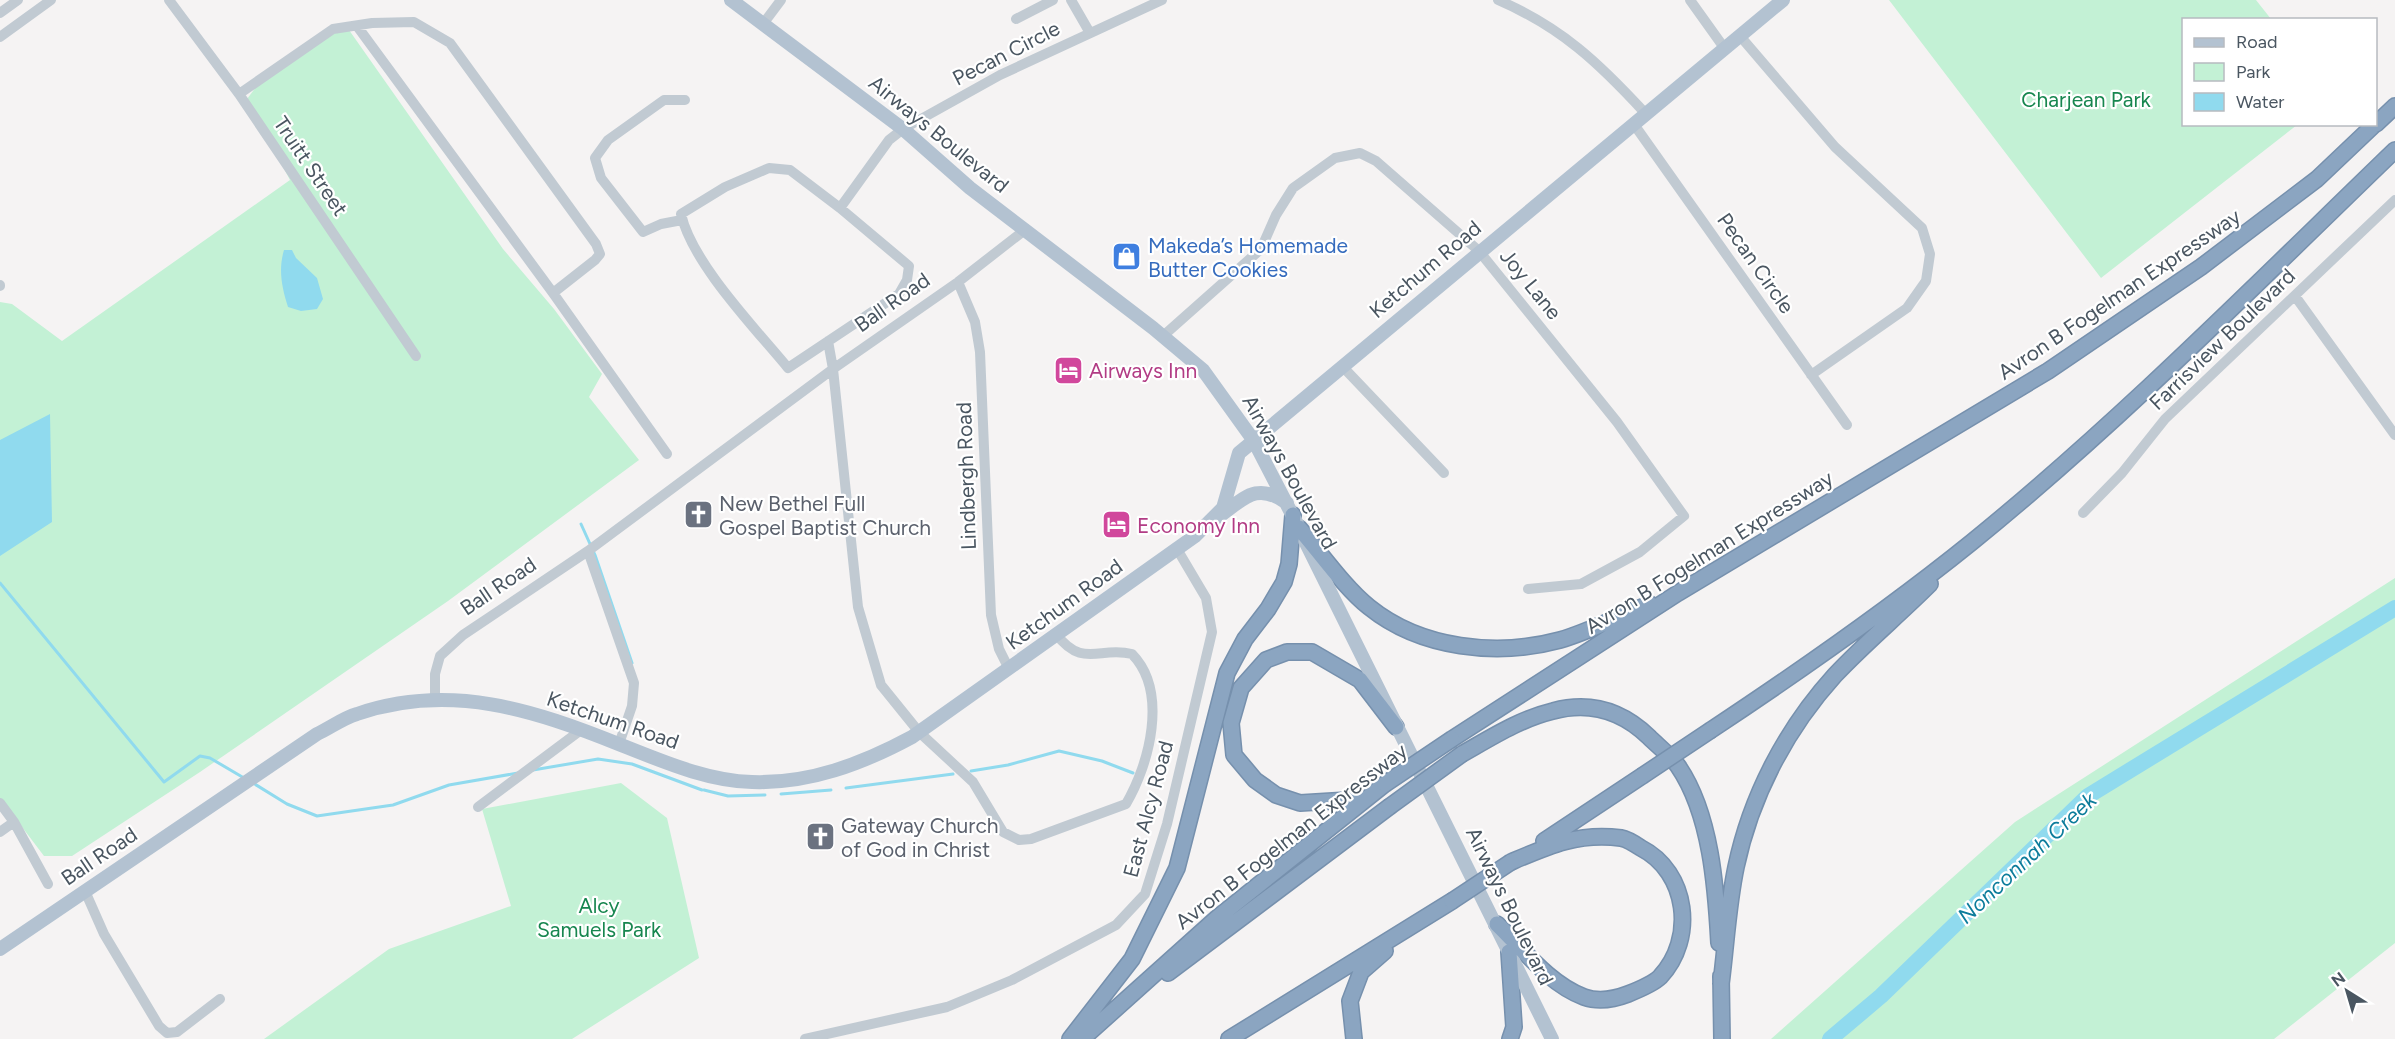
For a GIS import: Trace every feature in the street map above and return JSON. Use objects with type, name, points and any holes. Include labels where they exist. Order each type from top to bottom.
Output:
[{"type":"highway","name":"Avron B Fogelman Expressway","points":[[2377,122],[2395,106]]},
{"type":"highway","name":"Avron B Fogelman Expressway","points":[[1082,1039],[1217,918],[1385,784],[1678,593],[2067,358],[2201,267],[2317,179],[2373,126]]},
{"type":"highway","points":[[1722,991],[1733,886],[1746,827],[1766,777],[1788,736],[1835,676],[1972,542],[2154,380],[2395,150]]},
{"type":"highway","points":[[1294,516],[1367,606],[1392,624],[1422,637],[1447,643],[1476,648],[1513,649],[1538,645],[1594,628],[1678,593]]},
{"type":"highway","points":[[1070,1039],[1132,959],[1177,868],[1227,674],[1245,639],[1268,609],[1284,582],[1289,564],[1294,516]]},
{"type":"highway","points":[[1229,1039],[1452,901],[1711,730],[1802,669],[1972,542]]},
{"type":"highway","points":[[1365,799],[1300,803],[1276,795],[1255,780],[1234,755],[1231,723],[1241,688],[1266,660],[1287,652],[1312,652],[1360,680],[1396,727]]},
{"type":"highway","points":[[1119,1006],[1178,966],[1462,754],[1517,723],[1555,710],[1605,708],[1637,726],[1678,766],[1702,822],[1713,862],[1722,991],[1722,1039]]},
{"type":"highway","points":[[1497,924],[1562,987],[1586,998],[1614,999],[1659,978],[1673,957],[1681,935],[1684,913],[1679,893],[1669,872],[1651,853],[1622,838],[1562,840],[1511,862]]},
{"type":"highway","points":[[1354,1039],[1350,1001],[1361,972],[1422,920]]},
{"type":"highway","points":[[1509,952],[1514,1027],[1510,1039]]},
{"type":"main road","name":"Airways Boulevard","points":[[731,0],[903,129],[970,188],[1163,336],[1208,376],[1254,441],[1294,516],[1396,727],[1497,924],[1552,1039]]},
{"type":"main road","name":"Ketchum Road","points":[[435,698],[473,700],[508,706],[581,730],[654,759],[712,776],[751,782],[819,775],[853,765],[884,752],[920,732],[1177,549],[1212,521],[1223,508],[1239,453],[1783,0]]},
{"type":"main road","points":[[1212,521],[1253,493],[1266,491],[1294,516]]},
{"type":"main road","name":"Ball Road","points":[[0,949],[317,734],[355,714],[391,704],[435,698]]},
{"type":"street","points":[[0,13],[18,0]]},
{"type":"street","points":[[0,37],[51,0]]},
{"type":"street","name":"Truitt Street","points":[[169,0],[239,94],[416,356]]},
{"type":"street","points":[[763,24],[782,0]]},
{"type":"street","points":[[1016,19],[1053,0]]},
{"type":"street","points":[[1071,0],[1090,33]]},
{"type":"street","name":"Pecan Circle","points":[[840,208],[890,140],[903,129],[1000,75],[1162,0]]},
{"type":"street","points":[[1498,0],[1534,16],[1573,42],[1645,114]]},
{"type":"street","points":[[1690,0],[1725,49]]},
{"type":"street","points":[[239,94],[333,29],[372,23],[414,22],[431,30],[450,43],[596,244],[600,254],[553,293]]},
{"type":"street","points":[[357,26],[553,293],[667,454]]},
{"type":"street","points":[[1740,36],[1835,147],[1922,228],[1930,254],[1926,281],[1907,308],[1811,375]]},
{"type":"street","points":[[682,220],[662,224],[643,232],[601,178],[595,158],[608,140],[664,100],[685,100]]},
{"type":"street","name":"Pecan Circle","points":[[1633,123],[1847,425]]},
{"type":"street","name":"Joy Lane","points":[[1163,336],[1261,249],[1276,215],[1293,188],[1335,158],[1360,153],[1376,161],[1479,251],[1617,422],[1684,516],[1640,552],[1581,584],[1528,589]]},
{"type":"street","points":[[769,168],[789,170],[840,208],[909,266],[908,273],[899,294],[788,368],[706,266],[681,214],[724,187],[769,168]]},
{"type":"street","name":"Farrisview Boulevard","points":[[2083,513],[2122,473],[2165,419],[2395,200]]},
{"type":"street","name":"Ball Road","points":[[435,698],[435,674],[440,656],[463,635],[592,548],[833,369],[958,282],[1026,229]]},
{"type":"street","name":"Lindbergh Road","points":[[958,282],[975,322],[980,352],[991,615],[999,649],[1009,669]]},
{"type":"street","points":[[2295,296],[2395,435]]},
{"type":"street","points":[[828,341],[833,369],[858,608],[881,685],[920,732],[973,782],[995,821],[1003,832],[1012,838],[1031,838],[1126,804],[1146,752],[1152,706],[1141,668],[1132,654],[1092,655],[1072,652],[1056,634]]},
{"type":"street","points":[[1342,366],[1444,473]]},
{"type":"street","points":[[592,548],[634,683],[632,706],[619,744]]},
{"type":"street","name":"East Alcy Road","points":[[805,1039],[947,1007],[1012,980],[1116,925],[1145,894],[1167,824],[1212,632],[1206,598],[1177,549]]},
{"type":"street","points":[[478,807],[581,730]]},
{"type":"street","points":[[0,803],[14,822],[48,884]]},
{"type":"street","points":[[0,831],[14,822]]},
{"type":"street","points":[[85,891],[104,934],[159,1026],[167,1033],[177,1032],[220,999]]},
{"type":"green space","name":"Charjean Park","points":[[1889,0],[2256,0],[2270,18],[2182,18],[2182,126],[2296,126],[2101,278]]},
{"type":"green space","points":[[349,30],[503,249],[554,309],[602,374],[589,397],[639,460],[448,601],[200,772],[72,856],[44,856],[0,798],[0,302],[12,304],[62,341],[290,180],[247,99],[256,87],[334,33]]},
{"type":"green space","points":[[2395,578],[2395,943],[2274,1039],[1771,1039],[2015,822]]},
{"type":"green space","name":"Alcy Samuels Park","points":[[621,783],[667,818],[699,958],[572,1039],[264,1039],[389,949],[511,906],[482,809]]},
{"type":"water","points":[[284,250],[292,250],[296,258],[317,278],[323,299],[317,309],[301,311],[288,307],[281,265]]},
{"type":"water","points":[[50,414],[52,522],[0,556],[0,440]]},
{"type":"waterway","points":[[581,524],[595,555],[632,663]]},
{"type":"waterway","points":[[0,583],[164,782],[200,756],[210,758],[244,778]]},
{"type":"waterway","name":"Nonconnah Creek","points":[[1830,1039],[1881,996],[2088,796],[2395,608]]},
{"type":"waterway","points":[[971,771],[1008,765],[1059,751],[1102,761],[1133,773]]},
{"type":"waterway","points":[[533,770],[598,759],[632,764],[702,790]]},
{"type":"waterway","points":[[253,783],[287,804],[317,816],[393,805],[449,785],[518,773]]},
{"type":"waterway","points":[[846,788],[953,774]]},
{"type":"waterway","points":[[704,790],[728,796],[765,795]]},
{"type":"waterway","points":[[781,794],[831,790]]},
{"type":"place","name":"Makeda’s Homemade Butter Cookies","points":[[1127,257]]},
{"type":"place","name":"Airways Inn","points":[[1068,370]]},
{"type":"place","name":"New Bethel Full Gospel Baptist Church","points":[[698,515]]},
{"type":"place","name":"Economy Inn","points":[[1116,525]]},
{"type":"place","name":"Gateway Church of God in Christ","points":[[820,837]]}]
